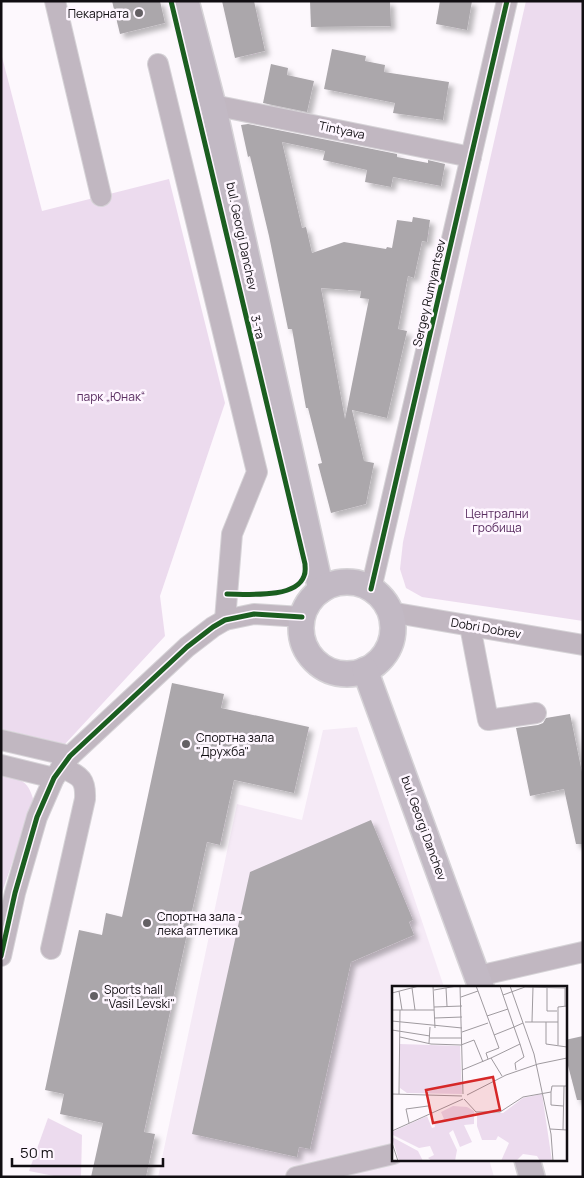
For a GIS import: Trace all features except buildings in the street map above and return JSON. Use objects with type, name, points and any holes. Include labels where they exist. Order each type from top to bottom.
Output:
[{"type":"main road","name":"bul. Georgi Danchev","points":[[186,1],[213,105],[321,590]]},
{"type":"main road","points":[[342,582],[357,583],[371,589],[382,599],[390,612],[393,632],[389,646],[382,658],[365,670],[344,674],[330,671],[317,664],[307,652],[302,639],[302,617],[307,604],[321,590],[342,582]]},
{"type":"main road","name":"bul. Georgi Danchev","points":[[365,670],[480,981]]},
{"type":"main road","points":[[527,1160],[532,1177]]},
{"type":"street","points":[[55,1],[101,196]]},
{"type":"street","name":"Sergey Rumyantsev","points":[[371,589],[507,1]]},
{"type":"street","points":[[158,64],[257,472],[232,534],[225,620]]},
{"type":"street","name":"Tintyava","points":[[213,105],[471,157]]},
{"type":"street","name":"Dobri Dobrev","points":[[390,612],[583,645]]},
{"type":"street","points":[[1,956],[15,893],[37,817],[62,767],[198,637],[225,620],[254,614],[302,617]]},
{"type":"street","points":[[470,626],[488,720],[536,713]]},
{"type":"street","points":[[1,740],[80,776],[86,786],[85,799],[52,949]]},
{"type":"street","points":[[1,765],[62,767]]},
{"type":"street","points":[[480,981],[583,952]]},
{"type":"street","points":[[296,1177],[392,1154]]},
{"type":"shaded area","points":[[357,727],[444,986],[392,986],[392,1160],[489,1160],[494,1177],[158,1177],[237,804],[302,820],[323,730]]},
{"type":"green space","name":"Централни гробища","points":[[526,1],[583,1],[583,621],[422,597],[406,588],[400,569],[403,542]]},
{"type":"green space","name":"парк „Юнак“","points":[[1,53],[42,211],[169,179],[225,403],[160,596],[165,636],[65,744],[1,729]]},
{"type":"green space","points":[[1,775],[14,778],[26,784],[34,801],[1,895]]},
{"type":"green space","points":[[48,1118],[82,1135],[81,1177],[59,1177],[29,1171]]},
{"type":"cycle path","name":"3-та","points":[[171,1],[305,564],[304,576],[291,589],[270,594],[227,594]]},
{"type":"cycle path","points":[[371,589],[507,1]]},
{"type":"cycle path","points":[[1,956],[15,893],[37,817],[54,778],[70,756],[187,647],[213,627],[225,620],[254,614],[302,617]]},
{"type":"place","name":"Пекарната","points":[[139,13]]},
{"type":"place","name":"Спортна зала \"Дружба\"","points":[[186,744]]},
{"type":"place","name":"Спортна зала - лека атлетика","points":[[147,923]]},
{"type":"place","name":"Sports hall \"Vasil Levski\"","points":[[94,996]]}]
